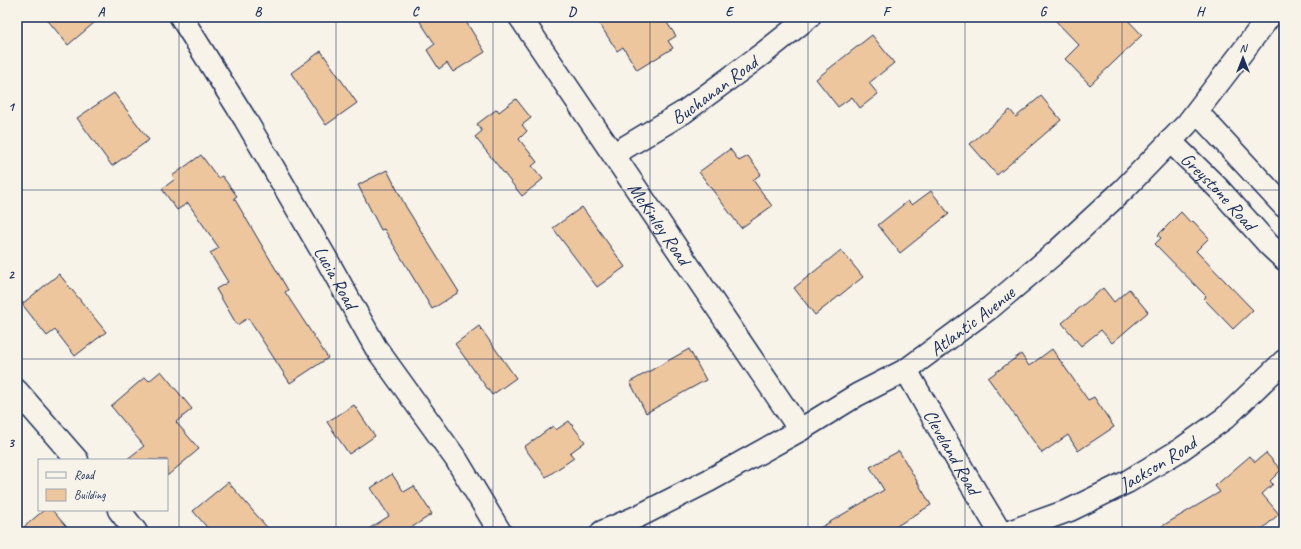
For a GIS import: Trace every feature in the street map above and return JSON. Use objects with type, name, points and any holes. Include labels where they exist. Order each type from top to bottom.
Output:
[{"type":"street","name":"Lucia Road","points":[[181,17],[245,119],[376,348],[456,459],[500,532]]},
{"type":"street","name":"McKinley Road","points":[[520,17],[800,430]]},
{"type":"street","name":"Buchanan Road","points":[[614,154],[684,112],[765,52],[809,17]]},
{"type":"street","name":"Atlantic Avenue","points":[[602,532],[639,516],[710,480],[800,430],[857,395],[906,370],[992,307],[1055,253],[1124,189],[1187,124],[1269,17]]},
{"type":"street","name":"Greystone Road","points":[[1197,112],[1284,206]]},
{"type":"street","name":"Greystone Road","points":[[1170,141],[1219,189],[1269,246],[1284,259]]},
{"type":"street","name":"Jackson Road","points":[[1010,532],[1070,510],[1127,482],[1180,450],[1225,418],[1284,360]]},
{"type":"street","name":"Cleveland Road","points":[[906,370],[1000,532]]},
{"type":"street","points":[[17,391],[76,459]]},
{"type":"street","points":[[120,511],[136,532]]},
{"type":"building","points":[[45,17],[101,17],[68,45]]},
{"type":"building","points":[[417,17],[463,17],[485,52],[453,72],[447,63],[439,69],[427,50],[435,44]]},
{"type":"building","points":[[595,17],[663,17],[676,36],[668,41],[673,48],[637,70],[623,47],[617,51]]},
{"type":"building","points":[[1052,17],[1125,17],[1142,35],[1090,85],[1065,59],[1079,45]]},
{"type":"building","points":[[872,35],[894,63],[869,83],[878,94],[860,108],[852,97],[838,107],[816,79]]},
{"type":"building","points":[[321,51],[357,103],[326,125],[291,73]]},
{"type":"building","points":[[114,93],[149,140],[112,166],[77,118]]},
{"type":"building","points":[[1041,96],[1061,120],[997,175],[970,144],[1010,110],[1016,117]]},
{"type":"building","points":[[516,99],[531,118],[522,125],[527,131],[519,139],[537,162],[532,166],[543,179],[522,196],[475,137],[482,131],[477,124],[497,109],[499,112]]},
{"type":"building","points":[[730,149],[739,161],[748,156],[761,174],[753,180],[772,206],[741,228],[699,172]]},
{"type":"building","points":[[201,155],[218,178],[222,176],[237,196],[234,198],[288,290],[285,292],[328,358],[290,383],[248,318],[237,325],[216,289],[228,282],[210,253],[219,248],[188,203],[177,210],[162,189],[175,179],[172,176]]},
{"type":"building","points":[[387,170],[406,207],[459,292],[432,309],[384,229],[381,230],[358,185]]},
{"type":"building","points":[[931,191],[949,214],[900,253],[878,225],[908,201],[912,205]]},
{"type":"building","points":[[582,207],[625,267],[597,287],[553,228]]},
{"type":"building","points":[[1181,212],[1191,223],[1193,221],[1209,238],[1196,251],[1253,310],[1233,329],[1204,299],[1206,296],[1155,244],[1161,238],[1158,235]]},
{"type":"building","points":[[841,250],[863,277],[815,315],[794,288]]},
{"type":"building","points":[[59,274],[106,332],[75,356],[55,330],[47,336],[22,304]]},
{"type":"building","points":[[1103,288],[1114,302],[1129,289],[1148,312],[1112,343],[1101,330],[1081,346],[1062,323]]},
{"type":"building","points":[[479,326],[516,378],[492,395],[455,344]]},
{"type":"building","points":[[689,349],[706,380],[646,413],[630,382]]},
{"type":"building","points":[[1052,349],[1088,400],[1094,397],[1114,427],[1078,451],[1068,435],[1042,453],[988,378],[1021,354],[1029,366]]},
{"type":"building","points":[[161,371],[192,409],[176,422],[199,449],[168,475],[168,459],[127,459],[144,446],[111,406],[145,377],[149,381]]},
{"type":"building","points":[[354,405],[375,436],[349,454],[327,422]]},
{"type":"building","points":[[569,421],[585,442],[570,453],[574,458],[546,477],[524,447],[553,426],[556,430]]},
{"type":"building","points":[[899,451],[931,505],[887,532],[813,532],[884,490],[870,467]]},
{"type":"building","points":[[1266,453],[1281,470],[1270,481],[1273,484],[1262,494],[1279,514],[1259,532],[1152,532],[1220,492],[1215,486],[1250,456],[1255,462]]},
{"type":"building","points":[[392,474],[404,492],[414,486],[432,514],[405,532],[364,532],[389,516],[371,488]]},
{"type":"building","points":[[228,482],[271,532],[211,532],[193,511]]},
{"type":"building","points":[[43,511],[53,511],[71,532],[18,532]]}]
